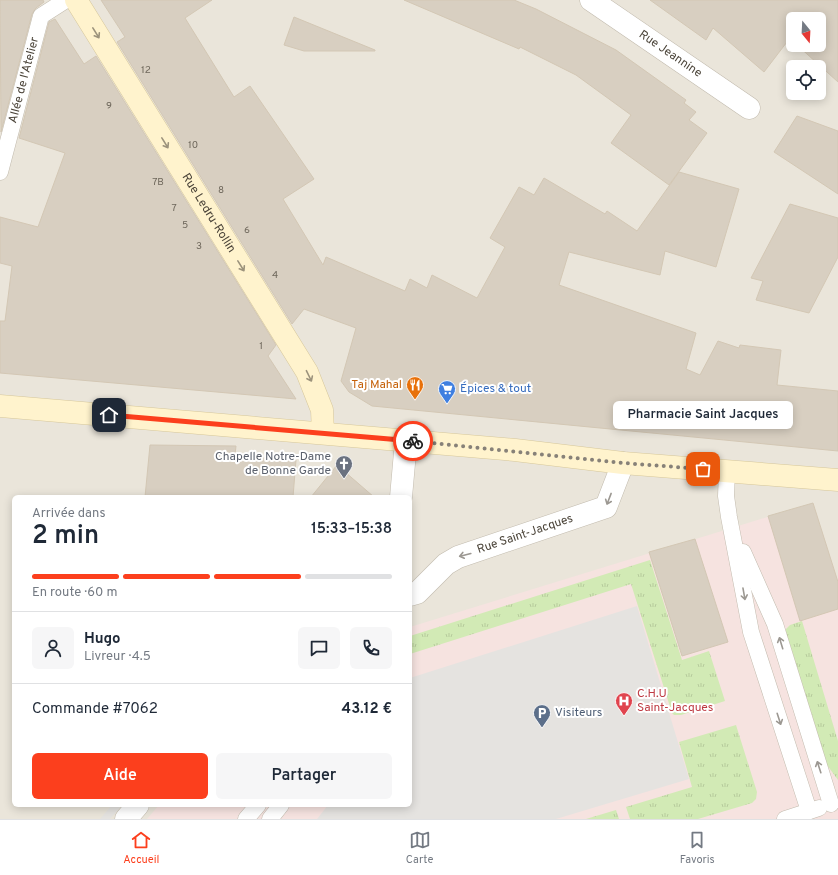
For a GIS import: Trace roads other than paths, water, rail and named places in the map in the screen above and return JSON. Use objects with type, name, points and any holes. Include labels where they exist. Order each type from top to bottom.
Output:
[{"type":"main road","name":"Rue Ledru-Rollin","points":[[76,0],[307,372],[322,410],[323,433]]},
{"type":"main road","points":[[0,406],[323,433],[623,463],[838,480]]},
{"type":"street","name":"Rue Jeannine","points":[[591,0],[750,108]]},
{"type":"street","points":[[401,495],[406,441]]},
{"type":"street","name":"Rue Saint-Jacques","points":[[412,594],[418,593],[446,564],[458,557],[606,507],[623,463]]},
{"type":"street","points":[[126,819],[136,807]]},
{"type":"lane","name":"Allée de l'Atelier","points":[[0,172],[41,16],[66,0]]},
{"type":"lane","points":[[727,471],[726,496],[751,632],[809,811]]},
{"type":"lane","points":[[732,528],[775,624],[835,803],[785,819]]},
{"type":"lane","points":[[246,819],[256,807]]},
{"type":"lane","points":[[270,819],[280,807]]},
{"type":"place","name":"Taj Mahal","points":[[415,400]]},
{"type":"place","name":"Épices & tout","points":[[447,404]]},
{"type":"place","name":"Pharmacie Saint Jacques","points":[[703,469]]},
{"type":"place","name":"Chapelle Notre-Dame de Bonne Garde","points":[[344,479]]},
{"type":"place","name":"C.H.U Saint-Jacques","points":[[624,716]]},
{"type":"place","name":"Visiteurs","points":[[542,728]]}]
